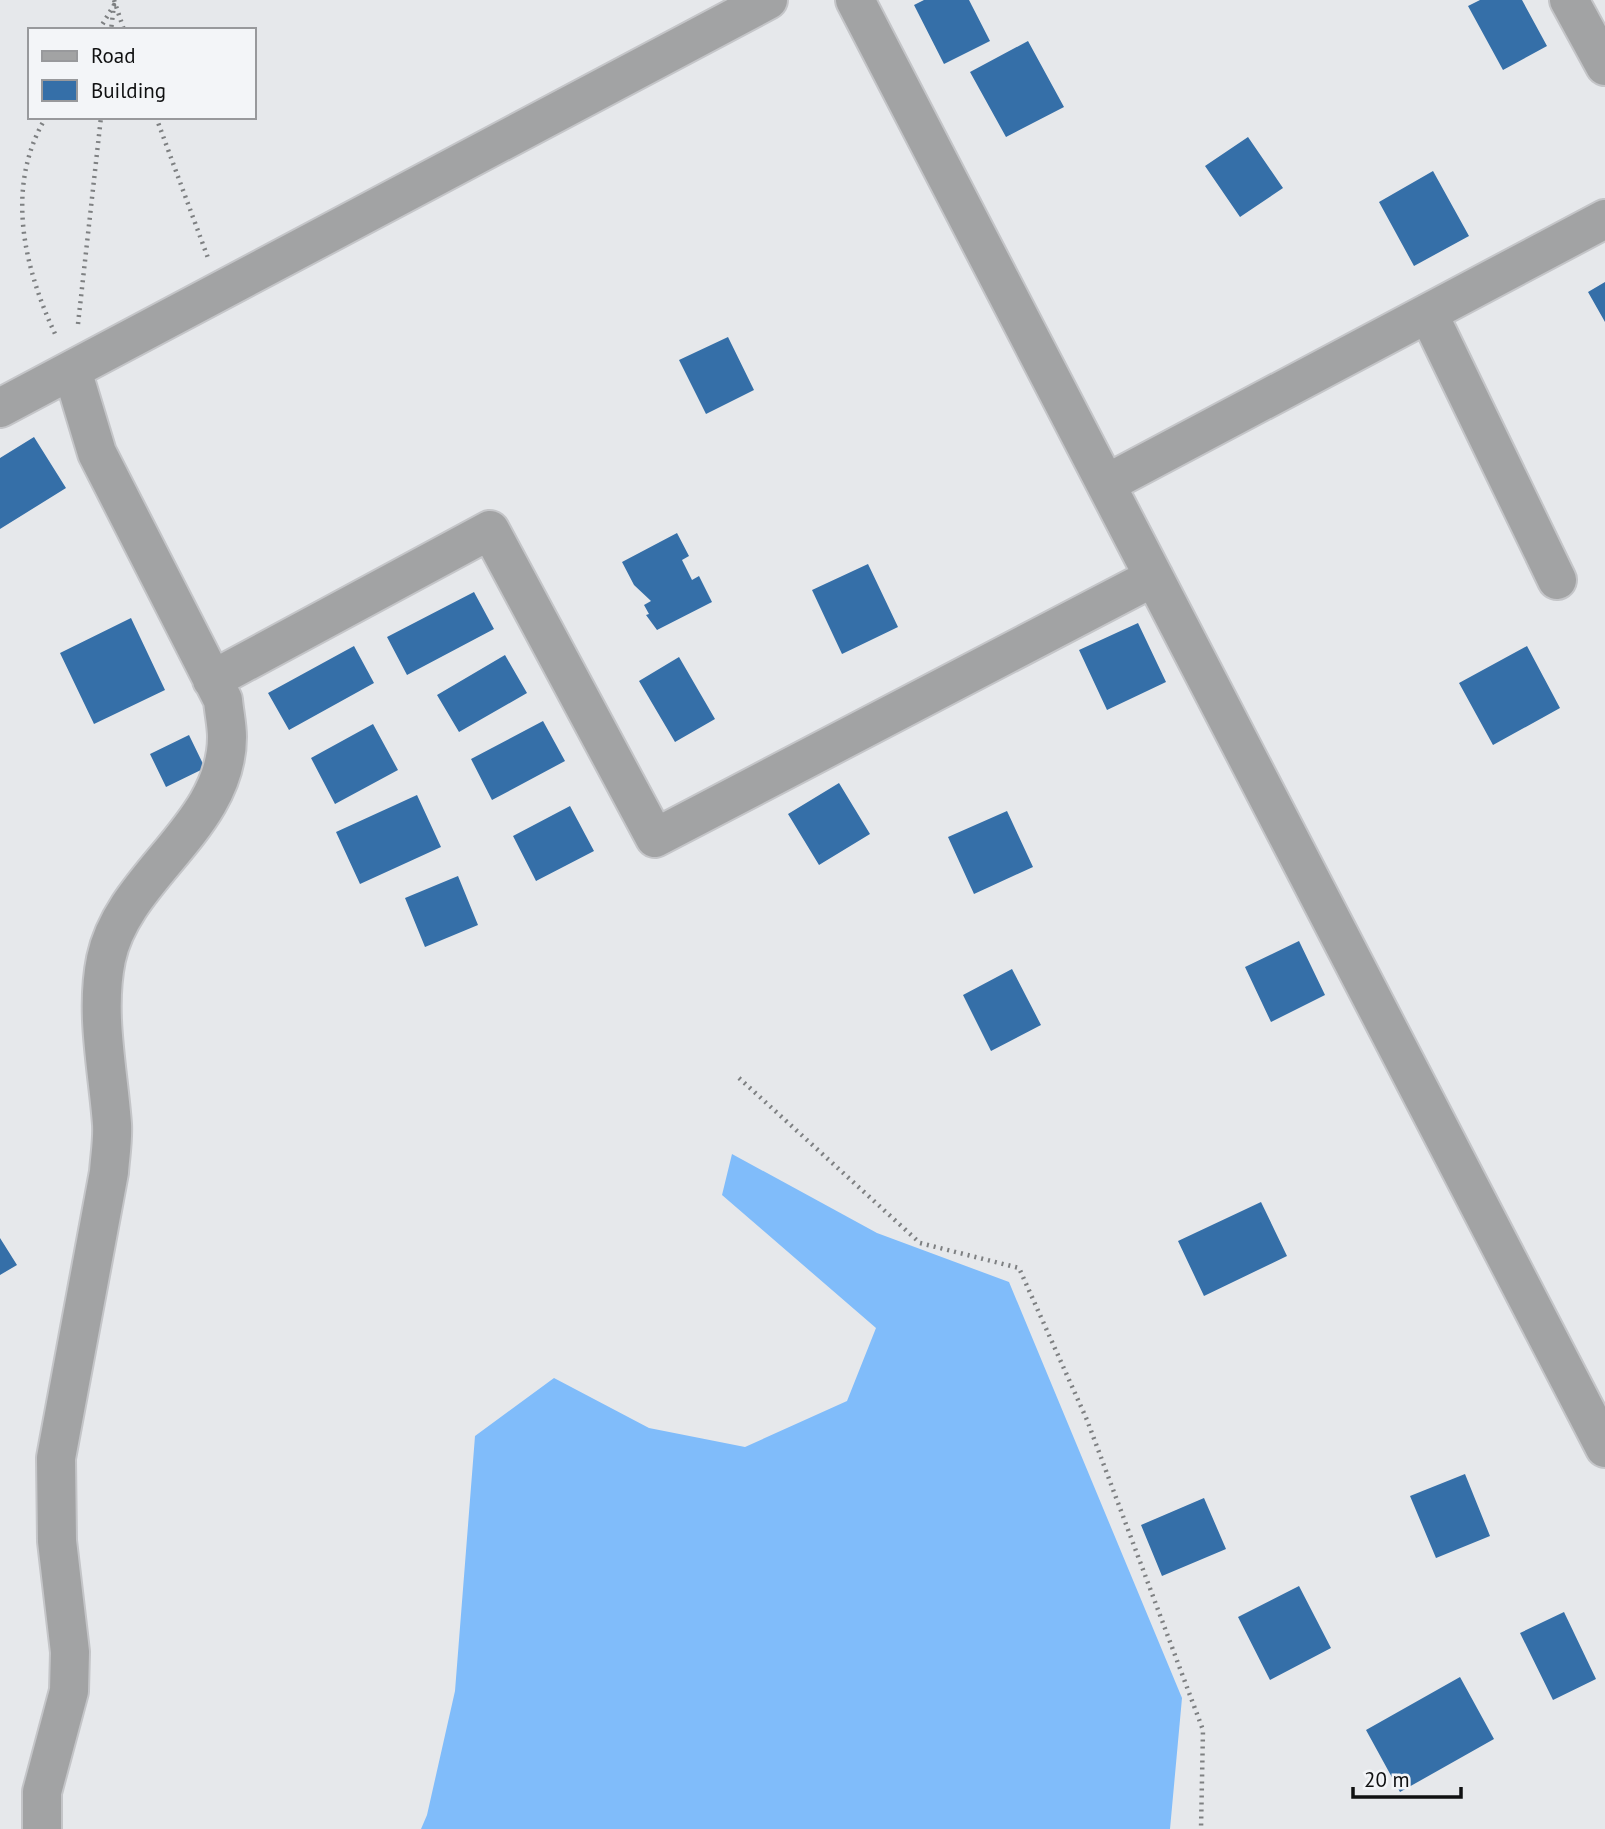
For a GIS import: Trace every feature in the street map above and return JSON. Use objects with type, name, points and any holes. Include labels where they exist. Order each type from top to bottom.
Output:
[{"type":"street","points":[[0,408],[221,293],[768,0]]},
{"type":"street","points":[[855,0],[1605,1448]]},
{"type":"street","points":[[1569,0],[1605,66]]},
{"type":"street","points":[[1106,484],[1605,219]]},
{"type":"street","points":[[1428,313],[1557,580]]},
{"type":"street","points":[[42,1829],[42,1792],[69,1691],[70,1652],[55,1515],[56,1458],[103,1216],[110,1161],[112,1128],[101,996],[106,957],[125,914],[204,809],[221,771],[228,738],[223,700],[97,453],[72,370]]},
{"type":"street","points":[[212,680],[489,530],[656,838],[1154,577]]},
{"type":"path","points":[[100,28],[114,2]]},
{"type":"path","points":[[111,28],[114,2]]},
{"type":"path","points":[[114,2],[123,28]]},
{"type":"path","points":[[45,119],[37,132],[23,180],[23,243],[40,303],[72,370]]},
{"type":"path","points":[[72,370],[101,119]]},
{"type":"path","points":[[157,119],[221,293]]},
{"type":"path","points":[[739,1078],[920,1243],[1019,1269],[1087,1420],[1203,1730],[1201,1829]]},
{"type":"shaded area","points":[[732,1154],[877,1233],[1009,1282],[1182,1698],[1170,1829],[421,1829],[427,1815],[455,1691],[475,1436],[554,1378],[649,1428],[745,1447],[847,1401],[876,1328],[722,1195]]},
{"type":"building","points":[[924,0],[969,0],[990,41],[944,64],[914,5]]},
{"type":"building","points":[[1480,0],[1522,0],[1547,46],[1503,70],[1468,6]]},
{"type":"building","points":[[1028,41],[1064,107],[1006,137],[970,72]]},
{"type":"building","points":[[1248,137],[1283,188],[1240,217],[1205,166]]},
{"type":"building","points":[[1433,171],[1469,236],[1414,266],[1379,202]]},
{"type":"building","points":[[1605,282],[1605,322],[1588,292]]},
{"type":"building","points":[[728,337],[754,390],[706,414],[679,360]]},
{"type":"building","points":[[34,437],[66,488],[0,529],[0,458]]},
{"type":"building","points":[[677,533],[689,556],[682,560],[692,580],[699,576],[712,602],[657,630],[646,615],[649,614],[644,605],[651,601],[634,585],[622,562]]},
{"type":"building","points":[[868,564],[898,627],[842,654],[812,590]]},
{"type":"building","points":[[474,592],[494,629],[407,675],[387,637]]},
{"type":"building","points":[[131,618],[165,690],[94,724],[60,653]]},
{"type":"building","points":[[1138,623],[1166,682],[1107,710],[1079,650]]},
{"type":"building","points":[[354,646],[374,683],[289,730],[268,693]]},
{"type":"building","points":[[1527,646],[1560,708],[1493,745],[1459,683]]},
{"type":"building","points":[[505,655],[527,693],[459,732],[437,695]]},
{"type":"building","points":[[679,657],[715,719],[675,742],[639,681]]},
{"type":"building","points":[[543,721],[565,761],[492,800],[471,759]]},
{"type":"building","points":[[373,724],[398,770],[335,804],[311,758]]},
{"type":"building","points":[[189,735],[205,768],[166,787],[150,754]]},
{"type":"building","points":[[839,783],[870,834],[819,865],[788,814]]},
{"type":"building","points":[[417,795],[441,847],[360,884],[336,832]]},
{"type":"building","points":[[570,806],[594,851],[536,881],[513,836]]},
{"type":"building","points":[[1007,811],[1033,867],[974,894],[948,837]]},
{"type":"building","points":[[458,876],[478,925],[425,947],[405,898]]},
{"type":"building","points":[[1299,941],[1325,995],[1271,1022],[1245,967]]},
{"type":"building","points":[[1012,969],[1041,1025],[991,1051],[963,995]]},
{"type":"building","points":[[1261,1202],[1287,1256],[1204,1296],[1178,1241]]},
{"type":"building","points":[[0,1238],[17,1265],[0,1275]]},
{"type":"building","points":[[1465,1474],[1490,1536],[1436,1558],[1410,1496]]},
{"type":"building","points":[[1204,1498],[1226,1549],[1162,1576],[1141,1525]]},
{"type":"building","points":[[1299,1586],[1331,1648],[1270,1680],[1238,1617]]},
{"type":"building","points":[[1564,1612],[1596,1679],[1553,1700],[1520,1633]]},
{"type":"building","points":[[1460,1677],[1494,1739],[1400,1792],[1366,1730]]}]
